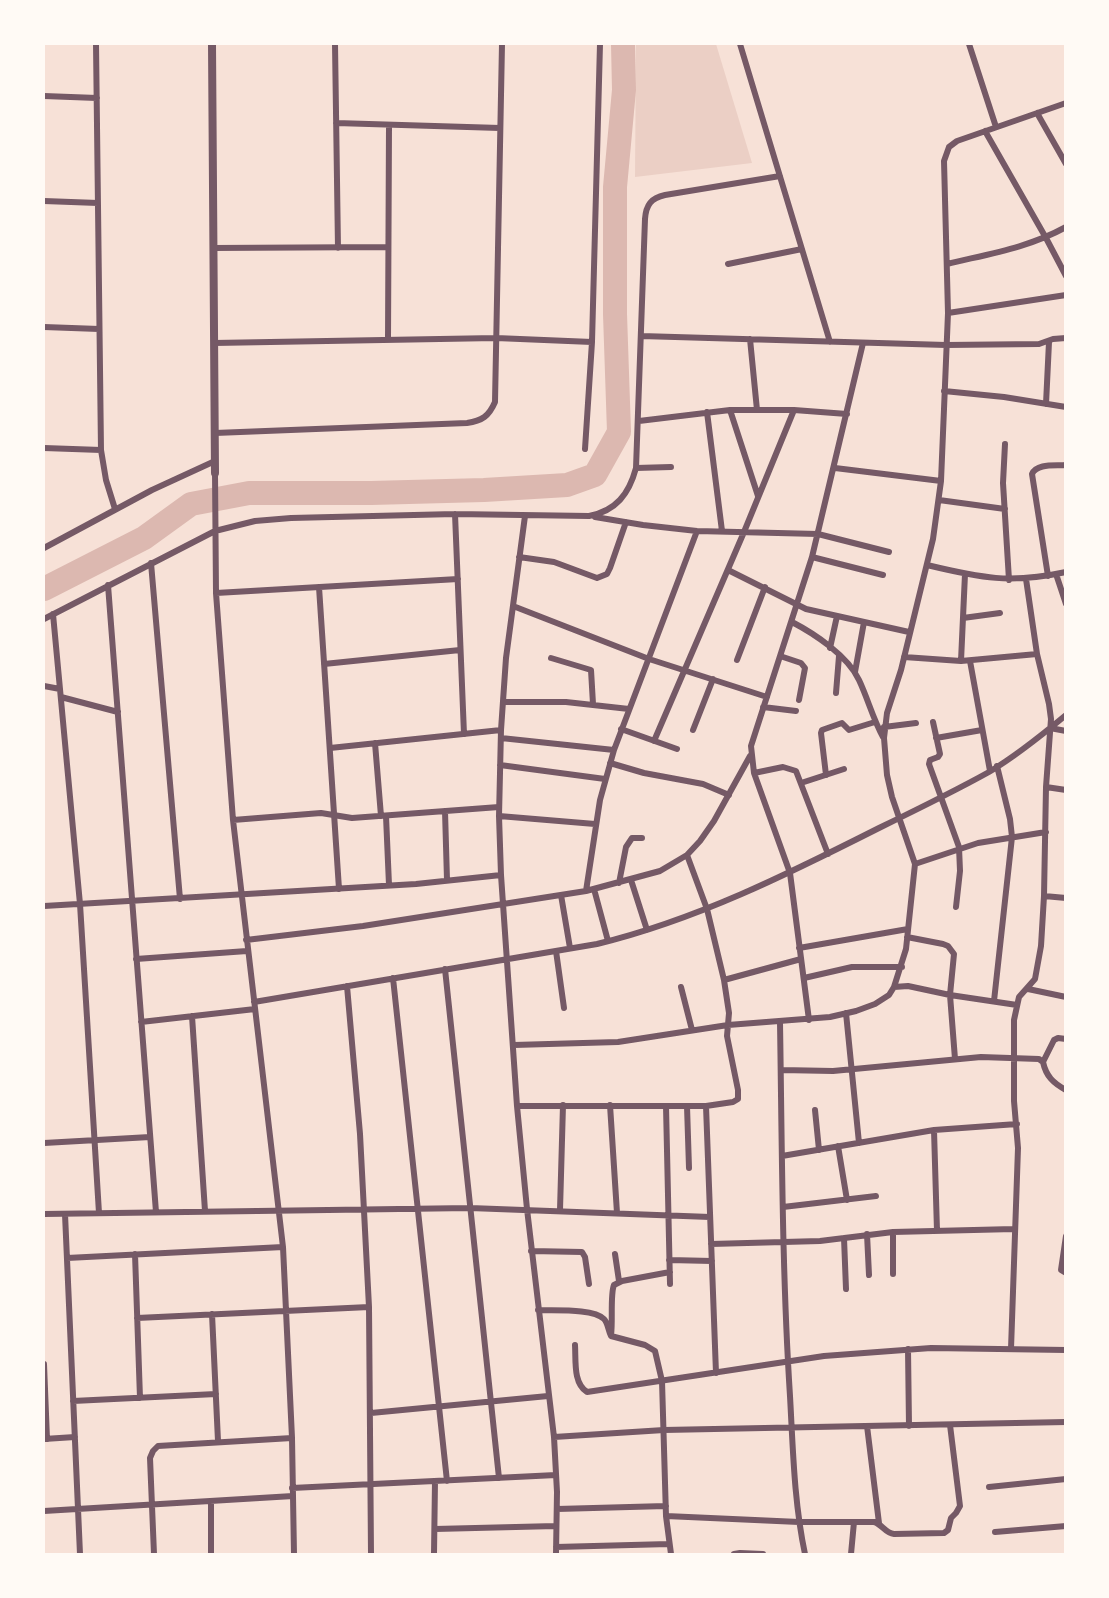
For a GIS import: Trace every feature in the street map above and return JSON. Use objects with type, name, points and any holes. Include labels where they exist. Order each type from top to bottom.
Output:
[{"type":"street","points":[[96,44],[101,450],[106,480],[115,509]]},
{"type":"street","points":[[213,44],[216,593],[240,895],[283,1247],[292,1438],[294,1554]]},
{"type":"street","points":[[335,44],[338,248]]},
{"type":"street","points":[[215,433],[467,423],[479,421],[491,411],[495,402],[502,44]]},
{"type":"street","points":[[585,449],[592,342],[600,44]]},
{"type":"street","points":[[740,44],[830,342]]},
{"type":"street","points":[[969,44],[996,127]]},
{"type":"street","points":[[44,96],[97,98]]},
{"type":"street","points":[[514,1045],[618,1042],[728,1025],[809,1020],[846,1013],[875,1004],[889,995],[894,987],[902,967],[915,864],[887,775],[884,727],[927,565],[939,500],[948,313],[945,153],[957,141],[1065,103]]},
{"type":"street","points":[[1037,113],[1065,164]]},
{"type":"street","points":[[336,123],[500,128]]},
{"type":"street","points":[[388,340],[389,125]]},
{"type":"street","points":[[985,131],[1065,276]]},
{"type":"street","points":[[589,516],[613,508],[623,499],[632,485],[636,468],[645,219],[650,202],[656,197],[665,195],[780,176]]},
{"type":"street","points":[[44,201],[98,203]]},
{"type":"street","points":[[947,264],[1020,247],[1046,238],[1065,227]]},
{"type":"street","points":[[213,248],[388,247]]},
{"type":"street","points":[[728,264],[802,249]]},
{"type":"street","points":[[948,313],[1065,295]]},
{"type":"street","points":[[44,327],[99,329]]},
{"type":"street","points":[[641,336],[946,345],[1039,344],[1065,338]]},
{"type":"street","points":[[214,343],[496,338],[592,342]]},
{"type":"street","points":[[750,339],[757,410]]},
{"type":"street","points":[[1046,404],[1049,342]]},
{"type":"street","points":[[809,1020],[789,873],[754,773],[751,755],[753,737],[797,606],[818,534],[863,343]]},
{"type":"street","points":[[944,391],[1065,407]]},
{"type":"street","points":[[639,421],[730,410],[794,410],[847,414]]},
{"type":"street","points":[[730,410],[758,497]]},
{"type":"street","points":[[654,741],[794,410]]},
{"type":"street","points":[[707,412],[722,531]]},
{"type":"street","points":[[1005,444],[1003,483],[1009,580]]},
{"type":"street","points":[[44,448],[101,450]]},
{"type":"street","points":[[44,548],[189,471],[215,461]]},
{"type":"street","points":[[1048,576],[1032,474],[1039,467],[1065,465]]},
{"type":"street","points":[[636,468],[671,467]]},
{"type":"street","points":[[835,468],[941,481]]},
{"type":"street","points":[[939,500],[1005,509]]},
{"type":"street","points":[[44,619],[215,531],[255,521],[291,518],[455,514],[589,516],[697,531],[818,534],[889,552]]},
{"type":"street","points":[[455,514],[464,734]]},
{"type":"street","points":[[525,516],[503,702],[499,816],[517,1106],[531,1251],[554,1437],[556,1554]]},
{"type":"street","points":[[519,557],[540,559],[591,576],[602,577],[610,568],[626,522]]},
{"type":"street","points":[[586,891],[595,825],[605,778],[621,729],[697,531]]},
{"type":"street","points":[[812,556],[883,575]]},
{"type":"street","points":[[151,563],[180,899]]},
{"type":"street","points":[[927,565],[988,579],[1026,579],[1065,572]]},
{"type":"street","points":[[728,570],[765,587],[797,606],[909,632]]},
{"type":"street","points":[[961,661],[965,574]]},
{"type":"street","points":[[1056,574],[1065,604]]},
{"type":"street","points":[[216,593],[458,579]]},
{"type":"street","points":[[1011,1348],[1018,1148],[1014,1101],[1014,1020],[1019,997],[1028,989],[1037,972],[1044,896],[1046,786],[1050,728],[1049,704],[1037,654],[1026,579]]},
{"type":"street","points":[[108,585],[156,1212]]},
{"type":"street","points":[[319,587],[339,889]]},
{"type":"street","points":[[737,660],[765,587]]},
{"type":"street","points":[[513,606],[649,659],[767,697]]},
{"type":"street","points":[[963,618],[1000,613]]},
{"type":"street","points":[[53,614],[80,904],[99,1213]]},
{"type":"street","points":[[830,648],[837,616]]},
{"type":"street","points":[[792,621],[817,636],[855,672],[875,722],[884,738]]},
{"type":"street","points":[[855,672],[864,622]]},
{"type":"street","points":[[324,664],[460,650]]},
{"type":"street","points":[[904,657],[970,661],[1037,654]]},
{"type":"street","points":[[780,656],[801,663],[805,668],[799,700]]},
{"type":"street","points":[[836,693],[839,656]]},
{"type":"street","points":[[551,658],[591,670],[593,704]]},
{"type":"street","points":[[970,661],[990,771]]},
{"type":"street","points":[[693,730],[713,679]]},
{"type":"street","points":[[44,686],[60,689]]},
{"type":"street","points":[[61,697],[118,712]]},
{"type":"street","points":[[503,702],[593,704],[629,709]]},
{"type":"street","points":[[763,707],[796,711]]},
{"type":"street","points":[[141,1022],[254,1006],[347,986],[608,941],[647,930],[706,909],[789,873],[940,797],[990,771],[1065,715]]},
{"type":"street","points":[[826,775],[821,732],[841,723],[849,730],[875,722]]},
{"type":"street","points":[[933,722],[939,755],[929,762],[959,847],[960,871],[956,907]]},
{"type":"street","points":[[884,727],[916,723]]},
{"type":"street","points":[[1050,728],[1065,731]]},
{"type":"street","points":[[621,729],[677,749]]},
{"type":"street","points":[[330,748],[501,730]]},
{"type":"street","points":[[936,738],[982,730]]},
{"type":"street","points":[[501,738],[614,750]]},
{"type":"street","points":[[375,743],[389,885]]},
{"type":"street","points":[[246,940],[363,926],[503,905],[586,891],[660,871],[687,855],[705,834],[751,755]]},
{"type":"street","points":[[610,763],[644,773],[692,781],[729,795]]},
{"type":"street","points":[[500,765],[605,778]]},
{"type":"street","points":[[994,1001],[1012,837],[997,766]]},
{"type":"street","points":[[754,773],[788,767],[796,771],[828,854]]},
{"type":"street","points":[[801,783],[844,769]]},
{"type":"street","points":[[1046,786],[1065,790]]},
{"type":"street","points":[[233,820],[321,813],[352,818],[499,807]]},
{"type":"street","points":[[445,811],[447,880]]},
{"type":"street","points":[[499,816],[595,825]]},
{"type":"street","points":[[915,864],[959,847],[1046,832]]},
{"type":"street","points":[[619,883],[627,843],[632,838],[642,838]]},
{"type":"street","points":[[517,1106],[706,1106],[736,1101],[738,1090],[728,1041],[729,1013],[724,980],[706,909],[687,855]]},
{"type":"street","points":[[44,906],[339,889],[501,875]]},
{"type":"street","points":[[631,880],[647,930]]},
{"type":"street","points":[[594,889],[608,941]]},
{"type":"street","points":[[561,895],[570,948]]},
{"type":"street","points":[[1044,896],[1065,897]]},
{"type":"street","points":[[800,948],[908,929]]},
{"type":"street","points":[[907,937],[943,944],[952,950],[955,959],[950,995],[955,1059]]},
{"type":"street","points":[[136,959],[247,951]]},
{"type":"street","points":[[556,951],[564,1008]]},
{"type":"street","points":[[724,980],[801,959]]},
{"type":"street","points":[[804,978],[852,967],[902,967]]},
{"type":"street","points":[[445,969],[499,1478]]},
{"type":"street","points":[[393,978],[447,1481]]},
{"type":"street","points":[[347,986],[365,1209],[371,1413],[371,1554]]},
{"type":"street","points":[[894,987],[908,986],[1017,1005]]},
{"type":"street","points":[[681,987],[692,1030]]},
{"type":"street","points":[[1028,989],[1065,997]]},
{"type":"street","points":[[846,1013],[859,1143]]},
{"type":"street","points":[[192,1016],[205,1211]]},
{"type":"street","points":[[780,1022],[788,1360],[794,1478],[805,1554]]},
{"type":"street","points":[[1065,1039],[1054,1040],[1043,1062],[1045,1072],[1051,1080],[1065,1090]]},
{"type":"street","points":[[781,1070],[852,1070],[955,1059],[1013,1058],[1039,1059],[1043,1062]]},
{"type":"street","points":[[560,1210],[563,1105]]},
{"type":"street","points":[[610,1105],[617,1213]]},
{"type":"street","points":[[666,1106],[670,1284]]},
{"type":"street","points":[[687,1106],[688,1168]]},
{"type":"street","points":[[706,1106],[716,1373]]},
{"type":"street","points":[[815,1110],[819,1150]]},
{"type":"street","points":[[782,1156],[934,1130],[1017,1124]]},
{"type":"street","points":[[934,1130],[937,1231]]},
{"type":"street","points":[[44,1143],[150,1137]]},
{"type":"street","points":[[838,1146],[847,1200]]},
{"type":"street","points":[[783,1207],[876,1196]]},
{"type":"street","points":[[44,1214],[470,1208],[710,1217]]},
{"type":"street","points":[[65,1214],[80,1554]]},
{"type":"street","points":[[711,1244],[784,1243],[893,1232],[1014,1229]]},
{"type":"street","points":[[893,1232],[893,1274]]},
{"type":"street","points":[[867,1234],[869,1275]]},
{"type":"street","points":[[1064,1271],[1065,1236]]},
{"type":"street","points":[[844,1238],[846,1289]]},
{"type":"street","points":[[67,1258],[283,1247]]},
{"type":"street","points":[[531,1251],[582,1252],[585,1257],[589,1284]]},
{"type":"street","points":[[135,1254],[140,1398]]},
{"type":"street","points":[[615,1254],[619,1281]]},
{"type":"street","points":[[669,1260],[712,1261]]},
{"type":"street","points":[[611,1336],[614,1285],[619,1281],[670,1272]]},
{"type":"street","points":[[138,1318],[369,1307]]},
{"type":"street","points":[[538,1310],[575,1311],[600,1316],[606,1321],[611,1336]]},
{"type":"street","points":[[212,1314],[218,1441]]},
{"type":"street","points":[[611,1336],[651,1347],[657,1356],[662,1381],[666,1516],[671,1554]]},
{"type":"street","points":[[575,1345],[580,1388],[587,1392],[788,1360],[908,1349],[1065,1350]]},
{"type":"street","points":[[908,1349],[909,1426]]},
{"type":"street","points":[[44,1364],[45,1439],[75,1437]]},
{"type":"street","points":[[73,1401],[216,1394]]},
{"type":"street","points":[[371,1413],[548,1396]]},
{"type":"street","points":[[554,1437],[664,1430],[1065,1422]]},
{"type":"street","points":[[867,1426],[879,1523],[886,1532],[894,1534],[942,1534],[948,1530],[951,1518],[960,1506],[950,1425]]},
{"type":"street","points":[[154,1554],[150,1458],[158,1446],[292,1438]]},
{"type":"street","points":[[292,1488],[556,1475]]},
{"type":"street","points":[[989,1487],[1065,1479]]},
{"type":"street","points":[[434,1554],[435,1481]]},
{"type":"street","points":[[44,1511],[293,1496]]},
{"type":"street","points":[[211,1501],[211,1554]]},
{"type":"street","points":[[557,1509],[666,1506]]},
{"type":"street","points":[[666,1516],[879,1523]]},
{"type":"street","points":[[851,1554],[854,1522]]},
{"type":"street","points":[[435,1529],[556,1526]]},
{"type":"street","points":[[995,1532],[1065,1526]]},
{"type":"street","points":[[556,1547],[669,1544]]},
{"type":"street","points":[[734,1554],[763,1554]]},
{"type":"shaded area","points":[[636,44],[716,44],[752,163],[635,177]]},
{"type":"waterway","points":[[44,589],[144,538],[191,504],[249,493],[371,493],[567,485],[595,475],[619,432],[615,314],[615,187],[624,90],[623,44]]}]
